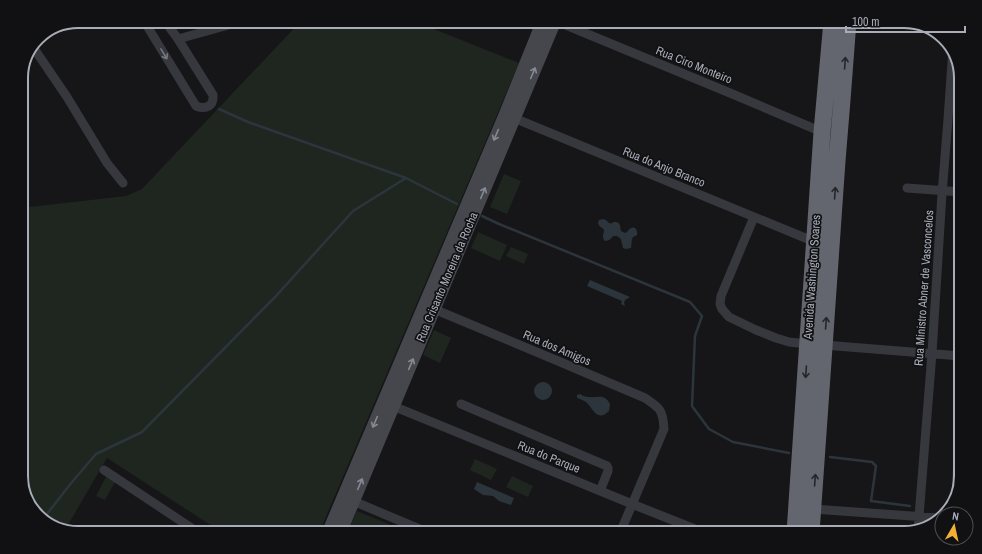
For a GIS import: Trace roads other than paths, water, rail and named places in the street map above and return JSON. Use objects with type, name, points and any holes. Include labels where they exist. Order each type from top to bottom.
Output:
[{"type":"highway","name":"Avenida Washington Soares","points":[[795,526],[822,132],[831,28]]},
{"type":"highway","name":"Avenida Washington Soares","points":[[812,526],[847,28]]},
{"type":"main road","name":"Rua Crisanto Moreira da Rocha","points":[[510,116],[541,28]]},
{"type":"main road","name":"Rua Crisanto Moreira da Rocha","points":[[332,526],[348,499],[510,116],[553,28]]},
{"type":"main road","name":"Rua Crisanto Moreira da Rocha","points":[[342,526],[348,499]]},
{"type":"street","points":[[148,28],[196,106],[209,106],[212,102],[213,94],[171,28]]},
{"type":"street","points":[[178,39],[218,28]]},
{"type":"street","name":"Rua Ciro Monteiro","points":[[573,28],[822,132]]},
{"type":"street","points":[[36,51],[67,97],[107,163],[123,183]]},
{"type":"street","name":"Rua Ministro Abner de Vasconcelos","points":[[918,524],[932,353],[951,63]]},
{"type":"street","name":"Rua do Anjo Branco","points":[[510,116],[815,242]]},
{"type":"street","points":[[907,188],[954,191]]},
{"type":"street","points":[[754,217],[721,296],[720,304],[722,309],[729,317],[756,330],[789,342],[807,344]]},
{"type":"street","name":"Rua dos Amigos","points":[[429,307],[645,398],[656,406],[660,410],[663,418],[664,429],[632,504]]},
{"type":"street","points":[[824,345],[954,355]]},
{"type":"street","name":"Rua do Parque","points":[[388,404],[687,526]]},
{"type":"street","points":[[461,404],[607,466],[608,471],[600,491]]},
{"type":"street","points":[[104,470],[188,526]]},
{"type":"street","points":[[348,499],[412,526]]},
{"type":"street","points":[[623,526],[632,504]]},
{"type":"street","points":[[813,509],[932,517]]},
{"type":"waterway","points":[[219,109],[248,122],[406,178]]},
{"type":"waterway","points":[[46,515],[96,454],[142,432],[276,296],[353,211],[406,178],[457,204]]},
{"type":"waterway","points":[[482,216],[690,302],[702,316],[695,336],[692,406],[709,429],[733,442],[789,453]]},
{"type":"waterway","points":[[830,457],[872,462],[876,466],[871,501],[910,506]]}]
